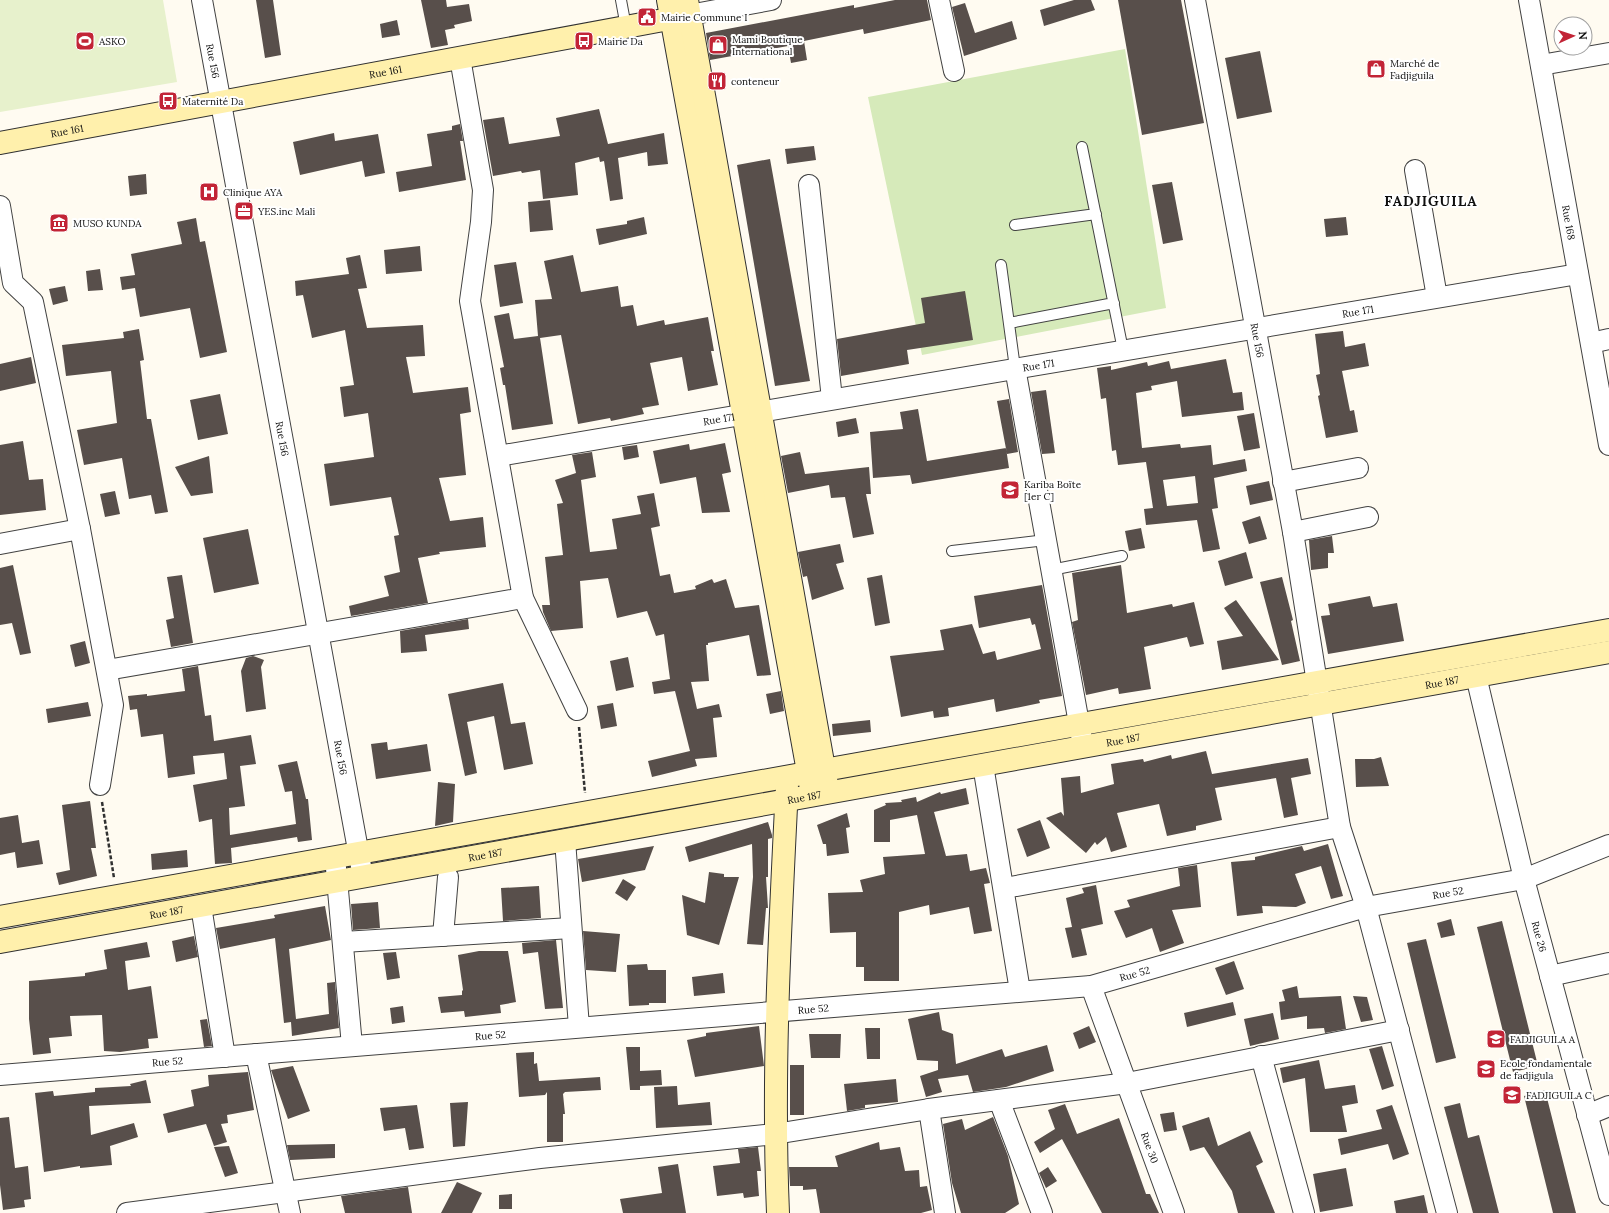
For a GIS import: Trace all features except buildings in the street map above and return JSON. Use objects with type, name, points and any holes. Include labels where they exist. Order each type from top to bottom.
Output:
[{"type":"street","name":"Rue 156","points":[[202,0],[363,876]]},
{"type":"street","name":"Rue 161","points":[[0,143],[626,27],[679,8],[771,0]]},
{"type":"street","points":[[940,0],[954,70]]},
{"type":"street","name":"Rue 156","points":[[1196,0],[1293,532],[1340,827],[1366,907],[1447,1213]]},
{"type":"street","name":"Rue 168","points":[[1529,0],[1578,274],[1600,341],[1609,444]]},
{"type":"street","points":[[679,8],[752,413],[807,773],[820,794]]},
{"type":"street","points":[[1541,65],[1609,53]]},
{"type":"street","points":[[460,58],[483,190],[481,222],[470,300],[523,598],[577,710]]},
{"type":"street","points":[[1415,170],[1437,297]]},
{"type":"street","points":[[809,185],[832,399]]},
{"type":"street","points":[[0,206],[13,283],[33,302],[80,529],[107,670],[113,705],[100,785]]},
{"type":"street","name":"Rue 171","points":[[498,456],[1578,274]]},
{"type":"street","points":[[1015,368],[1084,747]]},
{"type":"street","points":[[1283,482],[1358,468]]},
{"type":"street","points":[[1293,532],[1368,517]]},
{"type":"street","points":[[0,544],[80,529]]},
{"type":"street","points":[[107,670],[523,598]]},
{"type":"street","points":[[0,917],[1609,630]]},
{"type":"street","name":"Rue 187","points":[[0,942],[1609,652]]},
{"type":"street","name":"Rue 26","points":[[1476,676],[1524,880],[1609,1195]]},
{"type":"street","points":[[983,765],[1005,888],[1020,991]]},
{"type":"street","points":[[778,1213],[775,1134],[776,1011],[786,800],[807,773]]},
{"type":"street","points":[[1005,888],[1340,827]]},
{"type":"street","points":[[565,840],[579,1027]]},
{"type":"street","name":"Rue 52","points":[[0,1075],[1091,986],[1366,907],[1524,880],[1609,846]]},
{"type":"street","points":[[334,858],[352,1046]]},
{"type":"street","points":[[443,936],[448,877]]},
{"type":"street","points":[[201,906],[225,1056]]},
{"type":"street","points":[[342,942],[571,928]]},
{"type":"street","points":[[1550,976],[1609,964]]},
{"type":"street","name":"Rue 30","points":[[1091,986],[1174,1213]]},
{"type":"street","points":[[127,1213],[162,1211],[286,1192],[540,1158],[775,1134],[929,1109],[1126,1082],[1399,1030]]},
{"type":"street","points":[[256,1054],[290,1213]]},
{"type":"street","points":[[1261,1056],[1304,1213]]},
{"type":"street","points":[[999,1100],[1042,1213]]},
{"type":"street","points":[[1587,1115],[1609,1106]]},
{"type":"street","points":[[929,1109],[945,1213]]},
{"type":"lane","points":[[621,0],[626,27]]},
{"type":"lane","points":[[1082,146],[1123,350]]},
{"type":"lane","points":[[1015,226],[1096,214]]},
{"type":"lane","points":[[1001,265],[1015,368]]},
{"type":"lane","points":[[1008,323],[1114,303]]},
{"type":"lane","points":[[952,551],[1046,540]]},
{"type":"lane","points":[[1051,570],[1122,556]]},
{"type":"path","points":[[577,710],[587,813]]},
{"type":"path","points":[[100,785],[117,896]]},
{"type":"green space","name":"ASKO","points":[[0,0],[163,0],[177,82],[0,112]]},
{"type":"green space","points":[[1125,49],[1166,308],[922,355],[868,97]]},
{"type":"place","name":"Mairie Commune I","points":[[647,17]]},
{"type":"place","name":"ASKO","points":[[85,41]]},
{"type":"place","name":"Mairie Da","points":[[584,41]]},
{"type":"place","name":"Mami Boutique International","points":[[718,45]]},
{"type":"place","name":"Marché de Fadjiguila","points":[[1376,69]]},
{"type":"place","name":"conteneur","points":[[717,81]]},
{"type":"place","name":"Maternité Da","points":[[168,101]]},
{"type":"place","name":"Clinique AYA","points":[[209,192]]},
{"type":"place","name":"YES.inc Mali","points":[[244,211]]},
{"type":"place","name":"MUSO KUNDA","points":[[59,223]]},
{"type":"place","name":"Kariba Boïte [1er C]","points":[[1010,490]]},
{"type":"place","name":"FADJIGUILA A","points":[[1496,1039]]},
{"type":"place","name":"Ecole fondamentale de fadjigula","points":[[1486,1069]]},
{"type":"place","name":"FADJIGUILA C","points":[[1512,1095]]},
{"type":"district","name":"FADJIGUILA","points":[[1431,201]]}]
